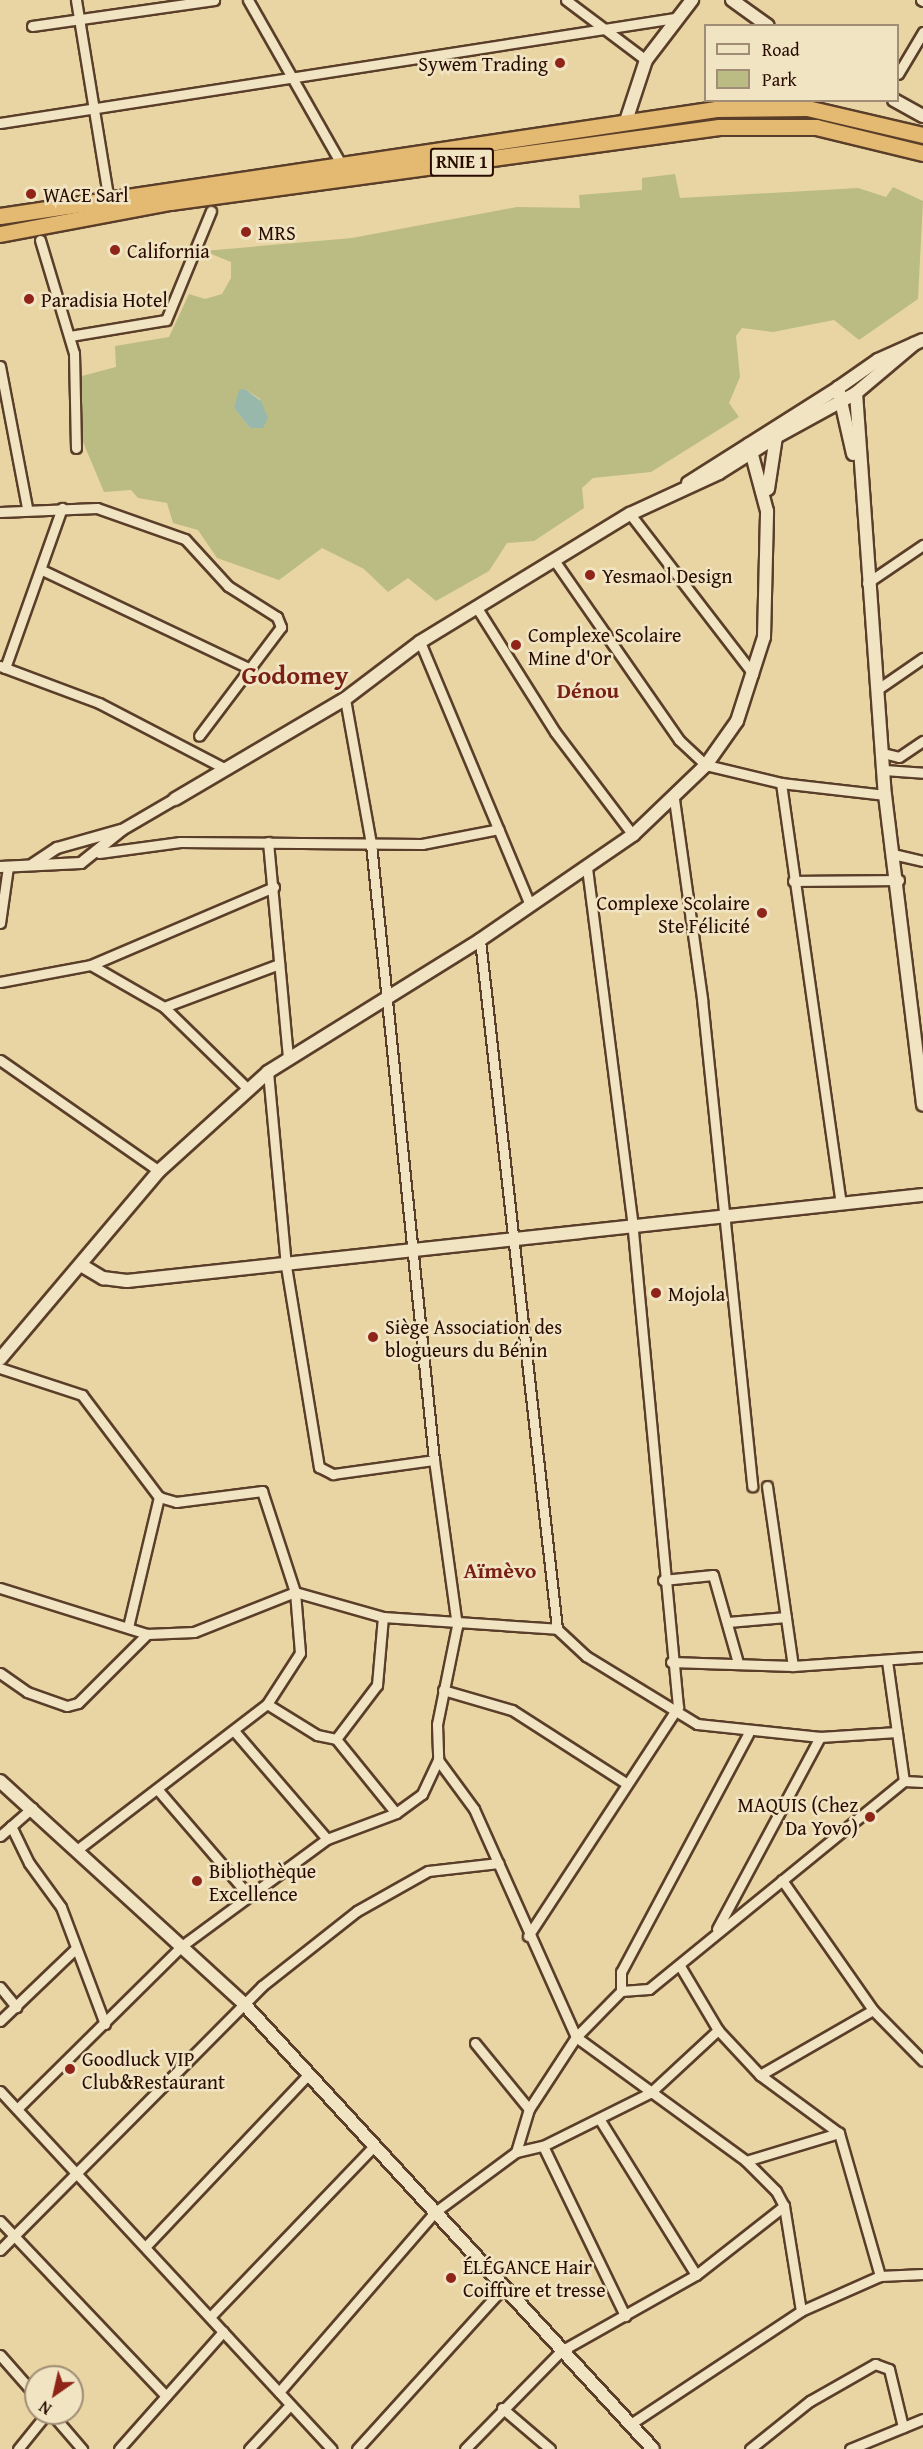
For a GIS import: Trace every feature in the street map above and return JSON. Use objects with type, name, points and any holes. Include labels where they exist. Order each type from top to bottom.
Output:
[{"type":"highway","name":"RNIE 1","points":[[0,216],[108,196],[716,110],[807,108],[923,135]]},
{"type":"highway","name":"RNIE 1","points":[[0,234],[181,200],[719,128],[816,127],[923,153]]},
{"type":"main road","points":[[626,124],[646,60],[675,18],[692,0]]},
{"type":"main road","points":[[732,0],[765,24]]},
{"type":"main road","points":[[898,102],[923,116]]},
{"type":"main road","points":[[175,799],[345,699],[420,642],[554,560],[630,514],[754,446],[878,360],[919,342]]},
{"type":"main road","points":[[754,446],[776,437],[856,393],[919,342]]},
{"type":"main road","points":[[838,388],[838,404],[857,469]]},
{"type":"main road","points":[[856,393],[857,469],[878,689],[885,795],[897,855],[923,1105]]},
{"type":"main road","points":[[0,1359],[159,1172],[268,1072],[480,940],[633,835],[674,800],[706,765],[736,722],[753,674],[769,597],[767,511],[769,460],[776,437]]},
{"type":"main road","points":[[754,446],[769,460]]},
{"type":"main road","points":[[754,446],[767,511]]},
{"type":"main road","points":[[81,1265],[103,1278],[127,1281],[286,1266],[923,1195]]},
{"type":"main road","points":[[0,1781],[183,1945],[244,2004],[372,2148],[435,2212],[502,2289],[653,2449]]},
{"type":"street","points":[[76,0],[96,108],[108,196]]},
{"type":"street","points":[[32,26],[80,21],[214,0]]},
{"type":"street","points":[[248,0],[294,74],[340,162]]},
{"type":"street","points":[[566,0],[646,60]]},
{"type":"street","points":[[0,123],[294,74],[675,18]]},
{"type":"street","points":[[899,71],[923,32]]},
{"type":"street","points":[[70,336],[166,320],[211,211]]},
{"type":"street","points":[[40,240],[70,336],[76,448]]},
{"type":"street","points":[[0,366],[27,507]]},
{"type":"street","points":[[0,512],[27,507],[97,508],[185,539],[228,586],[277,617],[281,627],[199,736]]},
{"type":"street","points":[[62,508],[42,570],[2,667],[99,703],[226,769]]},
{"type":"street","points":[[630,514],[753,674]]},
{"type":"street","points":[[867,583],[923,545]]},
{"type":"street","points":[[554,560],[679,740],[706,765],[781,783],[885,795]]},
{"type":"street","points":[[42,570],[248,668]]},
{"type":"street","points":[[477,608],[555,732],[633,835]]},
{"type":"street","points":[[420,642],[530,905]]},
{"type":"street","points":[[878,689],[923,658]]},
{"type":"street","points":[[18,2108],[183,1945],[327,1839],[396,1813],[422,1794],[438,1760],[442,1690],[457,1626],[434,1460],[384,1000],[371,844],[345,699]]},
{"type":"street","points":[[883,753],[898,757],[923,741]]},
{"type":"street","points":[[884,770],[923,773]]},
{"type":"street","points":[[781,783],[793,881],[841,1203]]},
{"type":"street","points":[[99,853],[122,830],[175,799]]},
{"type":"street","points":[[674,800],[702,999],[721,1218],[752,1486]]},
{"type":"street","points":[[0,923],[4,867],[33,864],[63,867],[99,853],[180,842],[422,844],[499,829]]},
{"type":"street","points":[[33,864],[57,848],[122,830]]},
{"type":"street","points":[[268,842],[274,887],[288,1058]]},
{"type":"street","points":[[897,855],[923,861]]},
{"type":"street","points":[[528,1936],[624,1782],[678,1707],[663,1580],[633,1227],[587,867]]},
{"type":"street","points":[[793,881],[899,880]]},
{"type":"street","points":[[0,982],[91,965],[274,887]]},
{"type":"street","points":[[480,940],[557,1629],[586,1656],[678,1707],[697,1724],[748,1734],[820,1737],[897,1732]]},
{"type":"street","points":[[164,1007],[279,964]]},
{"type":"street","points":[[91,965],[164,1007],[249,1090]]},
{"type":"street","points":[[0,1060],[159,1172]]},
{"type":"street","points":[[268,1072],[286,1266],[319,1467],[333,1474],[434,1460]]},
{"type":"street","points":[[0,1368],[82,1395],[159,1497],[176,1502],[262,1491],[295,1592],[300,1653],[267,1704],[235,1732],[77,1850]]},
{"type":"street","points":[[767,1486],[793,1666]]},
{"type":"street","points":[[128,1627],[159,1497]]},
{"type":"street","points":[[663,1580],[713,1575],[738,1663]]},
{"type":"street","points":[[0,1588],[147,1634],[194,1632],[295,1592],[383,1617],[457,1626],[557,1629]]},
{"type":"street","points":[[336,1739],[377,1685],[383,1617]]},
{"type":"street","points":[[728,1622],[786,1617]]},
{"type":"street","points":[[0,1673],[27,1692],[68,1706],[78,1703],[147,1634]]},
{"type":"street","points":[[671,1662],[793,1666],[923,1657]]},
{"type":"street","points":[[887,1661],[904,1781]]},
{"type":"street","points":[[442,1690],[512,1710],[624,1782]]},
{"type":"street","points":[[267,1704],[317,1735],[336,1739],[396,1813]]},
{"type":"street","points":[[235,1732],[327,1839]]},
{"type":"street","points":[[621,1991],[621,1972],[748,1734]]},
{"type":"street","points":[[715,1934],[820,1737]]},
{"type":"street","points":[[438,1760],[474,1809],[499,1863],[528,1936],[576,2037],[746,2161],[784,2206],[801,2311]]},
{"type":"street","points":[[516,2152],[529,2109],[576,2037],[621,1991],[650,1989],[904,1781],[923,1782]]},
{"type":"street","points":[[158,1790],[250,1897]]},
{"type":"street","points":[[0,1836],[32,1808]]},
{"type":"street","points":[[11,1826],[29,1863],[61,1907],[74,1950],[105,2024]]},
{"type":"street","points":[[0,2250],[80,2174],[244,2004],[357,1911],[428,1871],[499,1863]]},
{"type":"street","points":[[782,1880],[873,2010],[923,2061]]},
{"type":"street","points":[[0,2021],[74,1950]]},
{"type":"street","points":[[680,1966],[718,2030],[760,2074],[839,2133],[880,2276]]},
{"type":"street","points":[[0,1987],[16,2007]]},
{"type":"street","points":[[760,2074],[873,2010]]},
{"type":"street","points":[[279,2392],[435,2212],[516,2152],[543,2146],[600,2120],[650,2093],[718,2030]]},
{"type":"street","points":[[475,2043],[529,2109]]},
{"type":"street","points":[[147,2245],[308,2075]]},
{"type":"street","points":[[0,2091],[147,2245],[223,2332],[331,2449]]},
{"type":"street","points":[[600,2120],[696,2275]]},
{"type":"street","points":[[746,2161],[839,2133]]},
{"type":"street","points":[[543,2146],[625,2316]]},
{"type":"street","points":[[210,2317],[372,2148]]},
{"type":"street","points":[[465,2449],[502,2408],[561,2351],[696,2275],[784,2206]]},
{"type":"street","points":[[0,2221],[166,2396]]},
{"type":"street","points":[[630,2425],[801,2311],[880,2276],[923,2274]]},
{"type":"street","points":[[357,2449],[502,2289]]},
{"type":"street","points":[[119,2449],[223,2332]]},
{"type":"street","points":[[0,2355],[24,2382]]},
{"type":"street","points":[[750,2449],[810,2401],[875,2364],[889,2369],[903,2427]]},
{"type":"street","points":[[249,2449],[290,2405]]},
{"type":"street","points":[[502,2408],[550,2449]]},
{"type":"street","points":[[850,2449],[923,2419]]},
{"type":"street","points":[[18,2449],[39,2425]]},
{"type":"street","points":[[60,2425],[82,2449]]},
{"type":"green space","points":[[675,174],[680,198],[858,188],[886,197],[893,187],[923,201],[918,299],[859,340],[834,320],[773,332],[742,328],[736,336],[740,377],[729,403],[739,417],[651,472],[593,478],[582,488],[584,508],[534,541],[507,543],[489,571],[436,601],[408,578],[388,592],[364,569],[322,548],[279,580],[217,558],[198,530],[173,523],[167,503],[138,498],[131,490],[104,492],[83,442],[78,405],[82,376],[116,367],[115,346],[169,337],[189,294],[205,299],[222,294],[231,278],[231,262],[204,251],[352,238],[517,207],[580,208],[579,195],[642,190],[642,178]],"holes":[[[245,389],[260,399],[263,428],[250,428],[234,408]]]},
{"type":"shaded area","points":[[245,389],[261,401],[268,418],[263,428],[250,428],[234,408],[239,390]]},
{"type":"place","name":"Sywem Trading","points":[[560,63]]},
{"type":"place","name":"WACE Sarl","points":[[31,194]]},
{"type":"place","name":"MRS","points":[[246,232]]},
{"type":"place","name":"California","points":[[115,250]]},
{"type":"place","name":"Paradisia Hotel","points":[[29,299]]},
{"type":"place","name":"Yesmaol Design","points":[[590,575]]},
{"type":"place","name":"Complexe Scolaire Mine d'Or","points":[[516,645]]},
{"type":"place","name":"Complexe Scolaire Ste Félicité","points":[[762,913]]},
{"type":"place","name":"Mojola","points":[[656,1293]]},
{"type":"place","name":"Siège Association des blogueurs du Bénin","points":[[373,1337]]},
{"type":"place","name":"MAQUIS (Chez Da Yovo)","points":[[870,1817]]},
{"type":"place","name":"Bibliothèque Excellence","points":[[197,1881]]},
{"type":"place","name":"Goodluck VIP Club&Restaurant","points":[[70,2069]]},
{"type":"place","name":"ÉLÉGANCE Hair Coiffure et tresse","points":[[451,2278]]},
{"type":"district","name":"Godomey","points":[[295,675]]},
{"type":"district","name":"Dénou","points":[[588,691]]},
{"type":"district","name":"Aïmèvo","points":[[500,1571]]}]
